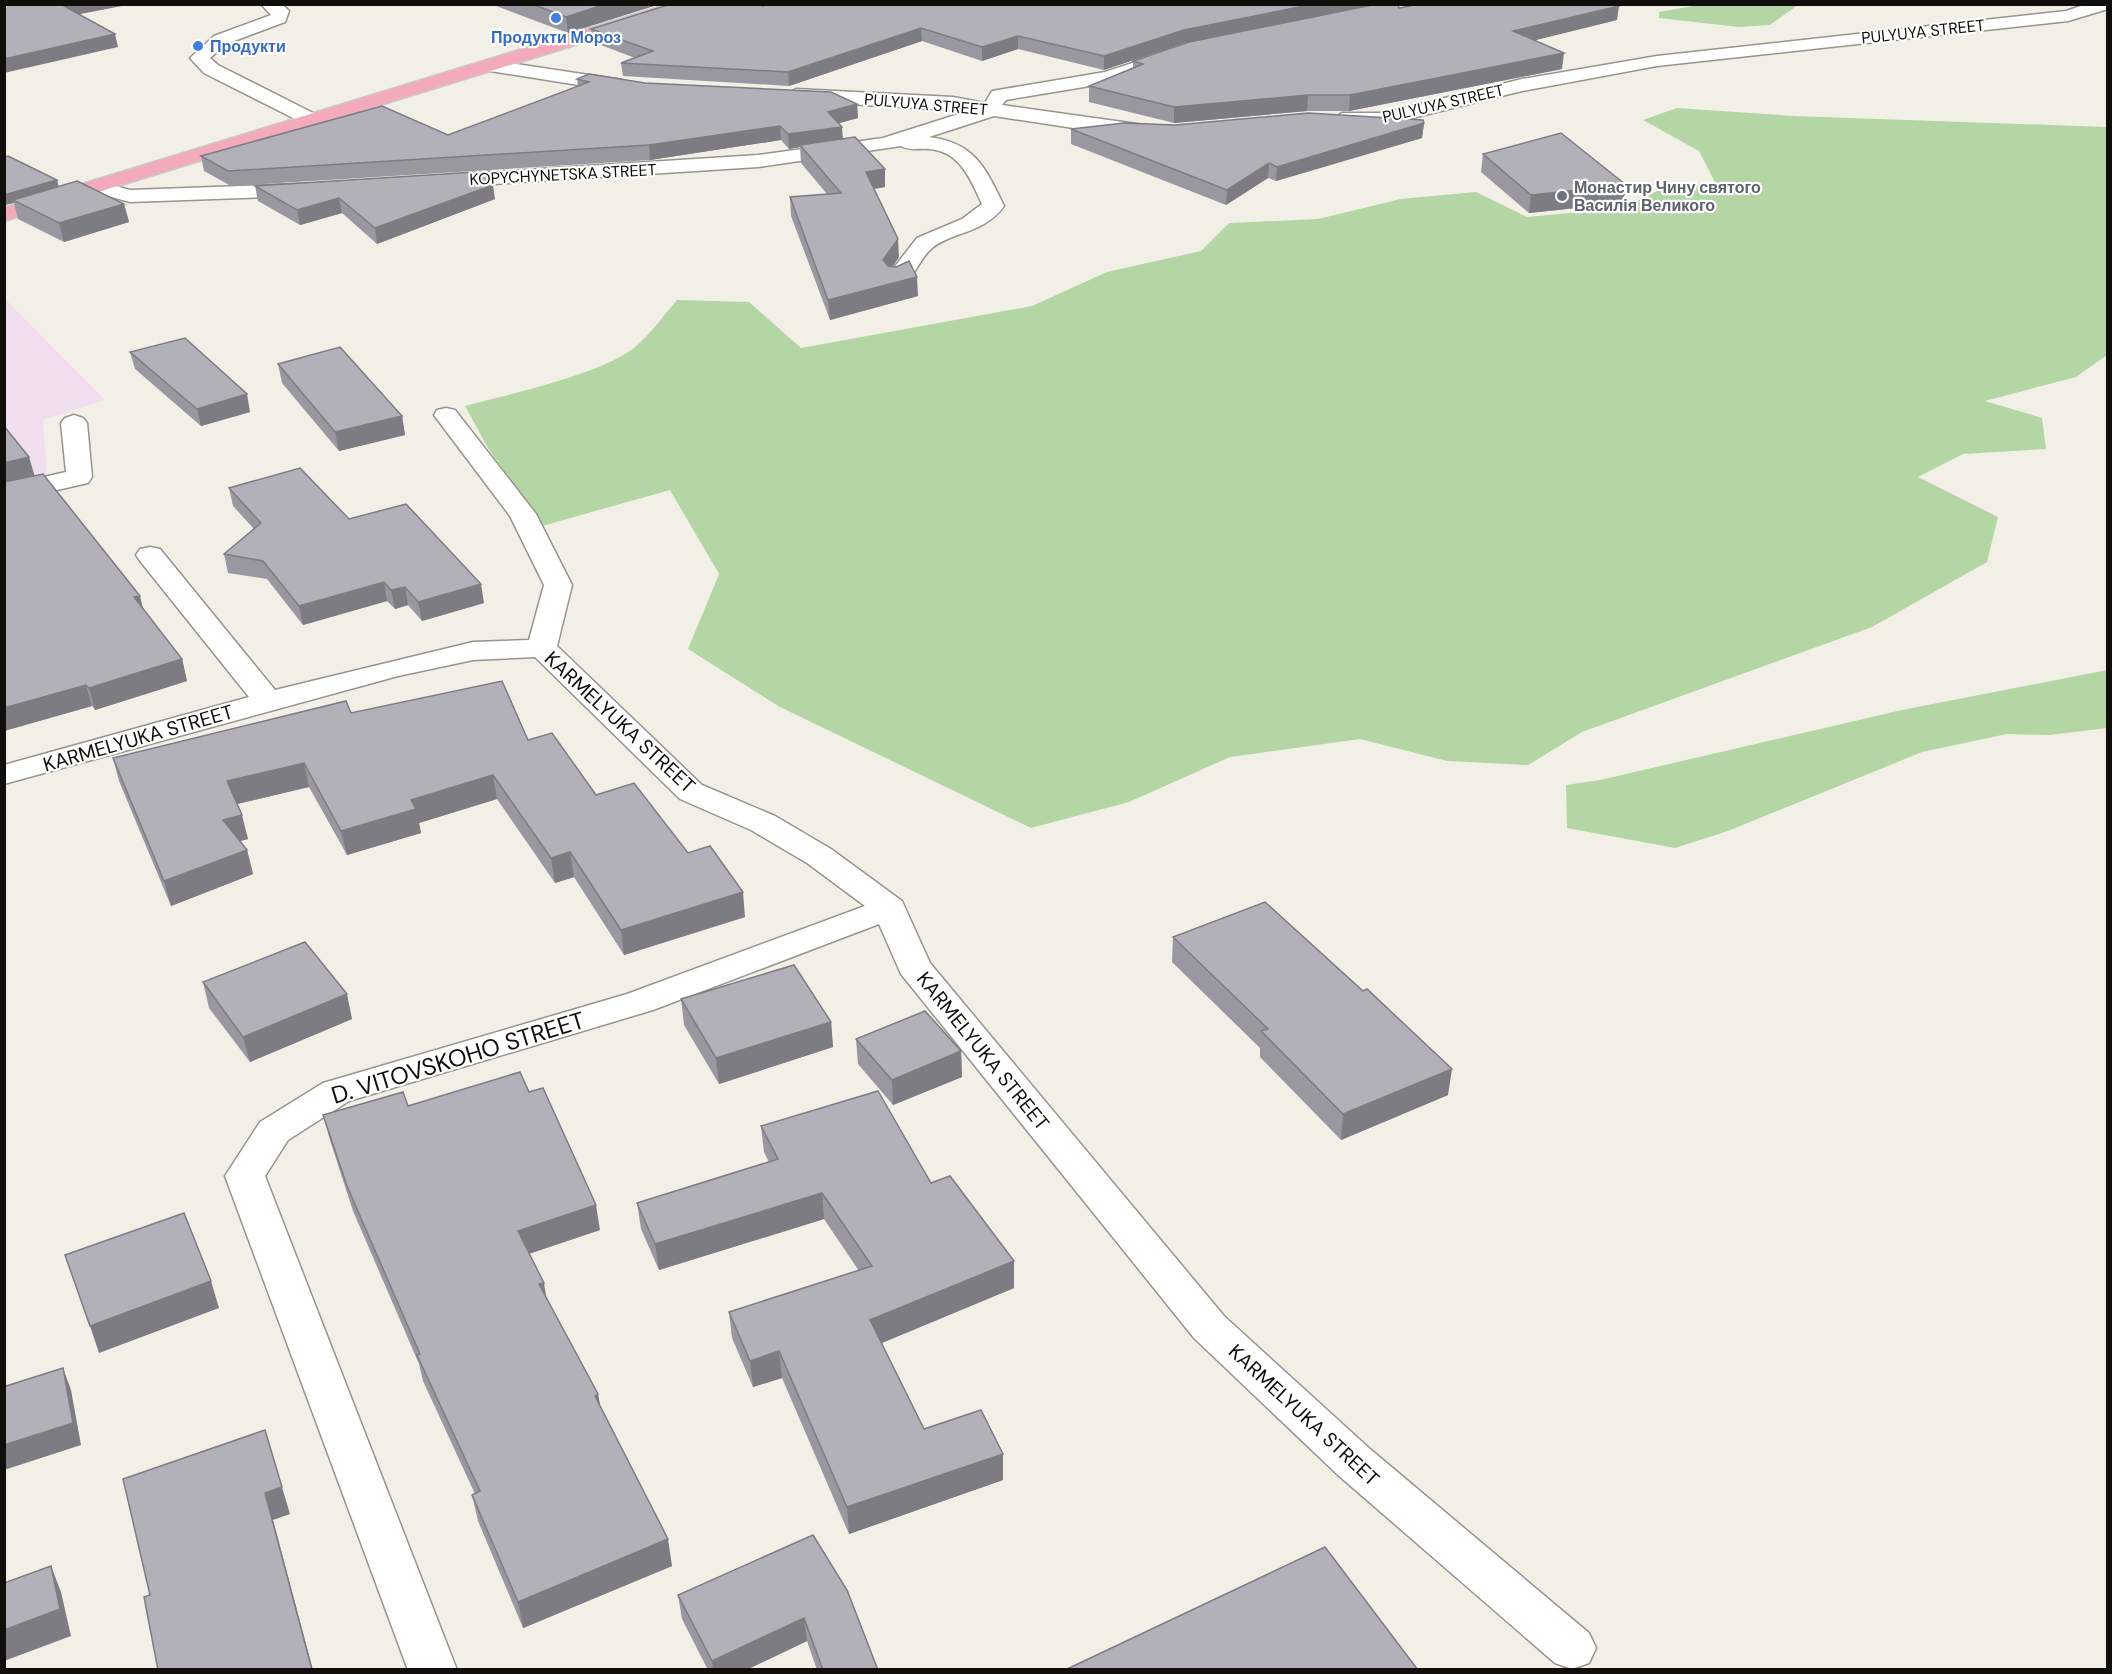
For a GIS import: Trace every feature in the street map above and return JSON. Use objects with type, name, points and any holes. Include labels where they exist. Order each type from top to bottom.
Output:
[{"type":"main road","points":[[4,215],[689,4]]},
{"type":"street","points":[[269,4],[280,11],[279,18],[220,40],[199,58],[211,69],[312,120]]},
{"type":"street","points":[[1337,19],[1414,4]]},
{"type":"street","name":"PULYUYA STREET","points":[[1329,119],[1384,118],[1522,85],[1657,61],[2068,16],[2107,4]]},
{"type":"street","points":[[989,111],[999,95],[1108,77],[1184,50]]},
{"type":"street","points":[[490,66],[637,87]]},
{"type":"street","name":"PULYUYA STREET","points":[[778,95],[953,103],[989,111],[1119,129],[1163,130]]},
{"type":"street","name":"KOPYCHYNETSKA STREET","points":[[430,182],[758,161],[886,144],[989,111]]},
{"type":"street","points":[[886,144],[932,141],[954,147],[975,169],[993,206],[970,224],[925,243],[897,278]]},
{"type":"street","points":[[96,186],[118,195],[146,196],[317,189]]},
{"type":"street","points":[[446,415],[523,514],[558,585],[542,648]]},
{"type":"street","points":[[4,494],[79,477],[74,423]]},
{"type":"street","points":[[150,555],[268,700]]},
{"type":"street","name":"KARMELYUKA STREET","points":[[4,775],[268,700],[473,651],[542,648],[691,792],[763,823],[819,856],[891,908],[914,966],[1209,1327],[1354,1462],[1572,1648]]},
{"type":"street","name":"D. VITOVSKOHO STREET","points":[[433,1670],[245,1176],[274,1131],[336,1092],[640,1002],[891,908]]},
{"type":"shaded area","points":[[4,298],[105,400],[43,420],[47,477],[4,487]]},
{"type":"green space","points":[[1704,4],[1798,5],[1770,25],[1739,27],[1659,18],[1659,12]]},
{"type":"green space","points":[[1677,108],[1793,116],[2107,127],[2107,355],[2076,377],[1985,401],[2042,418],[2046,449],[1963,454],[1918,477],[1998,517],[1987,562],[1872,627],[1582,732],[1528,765],[1447,761],[1360,739],[1230,757],[1129,802],[1031,828],[780,707],[688,649],[719,574],[670,490],[542,526],[488,448],[465,406],[553,383],[619,358],[640,343],[677,300],[749,302],[801,348],[1032,306],[1107,272],[1201,251],[1229,223],[1318,219],[1401,199],[1476,192],[1527,217],[1623,208],[1665,187],[1716,184],[1699,151],[1643,120]]},
{"type":"green space","points":[[2107,670],[2107,728],[2050,735],[2007,734],[1922,752],[1728,831],[1675,848],[1567,828],[1566,785],[1600,780],[1902,710]]},
{"type":"building","points":[[4,4],[65,4],[62,5],[115,34],[4,59]]},
{"type":"building","points":[[532,4],[606,4],[566,17]]},
{"type":"building","points":[[671,4],[757,4],[763,6],[770,4],[1314,4],[1184,30],[1104,56],[1018,36],[982,47],[921,28],[788,72],[621,63],[653,51],[591,29]]},
{"type":"building","points":[[1377,4],[1398,4],[1399,8],[1419,4],[1616,4],[1619,6],[1513,31],[1564,53],[1350,95],[1308,95],[1174,107],[1089,86],[1143,64],[1133,61],[1189,42]]},
{"type":"building","points":[[589,74],[645,83],[831,92],[857,104],[828,112],[842,127],[788,134],[780,126],[649,145],[228,171],[201,156],[382,106],[448,135],[589,82],[577,79]]},
{"type":"building","points":[[1308,113],[1423,120],[1424,123],[1277,167],[1269,163],[1227,190],[1071,129],[1124,123],[1175,125]]},
{"type":"building","points":[[1561,133],[1626,185],[1531,195],[1483,154]]},
{"type":"building","points":[[855,137],[885,169],[866,172],[898,239],[883,260],[888,266],[896,267],[909,261],[917,277],[828,300],[790,197],[841,193],[800,145]]},
{"type":"building","points":[[8,156],[57,180],[4,195],[4,157]]},
{"type":"building","points":[[491,171],[493,185],[375,228],[339,198],[297,210],[255,186]]},
{"type":"building","points":[[77,181],[124,204],[59,223],[13,200]]},
{"type":"building","points":[[185,338],[247,394],[197,409],[130,352]]},
{"type":"building","points":[[340,347],[402,416],[335,432],[278,364]]},
{"type":"building","points":[[4,426],[29,457],[4,463]]},
{"type":"building","points":[[300,468],[349,519],[406,504],[481,584],[418,602],[405,587],[391,590],[384,582],[299,606],[263,561],[224,554],[261,523],[229,488]]},
{"type":"building","points":[[43,474],[140,596],[134,597],[182,659],[89,688],[86,685],[4,708],[4,482]]},
{"type":"building","points":[[502,681],[528,740],[552,733],[596,795],[634,783],[688,853],[710,846],[743,892],[621,930],[570,852],[551,858],[493,775],[411,800],[416,809],[341,831],[304,763],[227,781],[242,815],[223,820],[247,850],[164,881],[113,758],[346,701],[351,713]]},
{"type":"building","points":[[1265,902],[1363,991],[1367,989],[1452,1069],[1343,1114],[1261,1031],[1268,1029],[1173,937]]},
{"type":"building","points":[[305,942],[347,994],[243,1037],[203,982]]},
{"type":"building","points":[[794,965],[831,1022],[716,1058],[681,999]]},
{"type":"building","points":[[925,1011],[961,1051],[892,1080],[856,1039]]},
{"type":"building","points":[[520,1072],[529,1092],[543,1088],[596,1205],[518,1231],[544,1283],[539,1284],[598,1394],[595,1396],[668,1539],[518,1602],[472,1495],[480,1491],[417,1355],[420,1354],[347,1186],[323,1115],[403,1092],[408,1106]]},
{"type":"building","points":[[878,1091],[931,1183],[950,1176],[1014,1261],[870,1320],[924,1429],[981,1410],[1003,1454],[847,1507],[779,1351],[750,1361],[729,1312],[872,1266],[822,1193],[655,1244],[637,1203],[778,1159],[761,1126]]},
{"type":"building","points":[[184,1213],[211,1281],[90,1326],[65,1255]]},
{"type":"building","points":[[63,1368],[73,1423],[4,1445],[4,1382],[6,1386]]},
{"type":"building","points":[[265,1430],[282,1487],[265,1493],[312,1670],[158,1670],[144,1597],[150,1595],[123,1479]]},
{"type":"building","points":[[813,1535],[847,1590],[878,1670],[823,1670],[804,1618],[712,1661],[678,1595]]},
{"type":"building","points":[[1325,1547],[1418,1670],[1065,1670]]},
{"type":"building","points":[[51,1566],[60,1609],[4,1630],[4,1583]]},
{"type":"place","name":"Продукти Мороз","points":[[556,18]]},
{"type":"place","name":"Продукти","points":[[198,46]]},
{"type":"place","name":"Монастир Чину святого Василія Великого","points":[[1562,196]]}]
